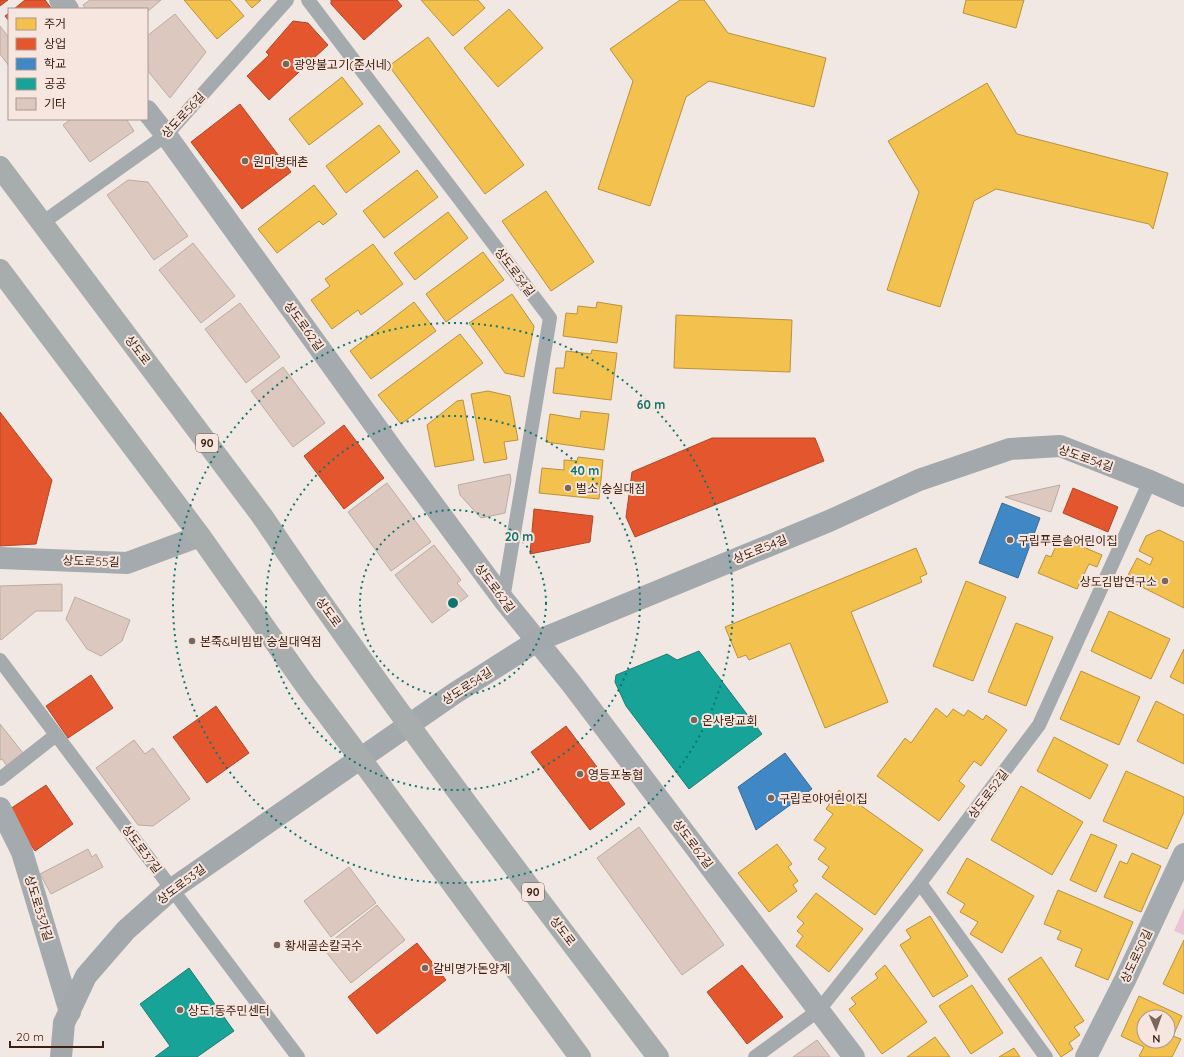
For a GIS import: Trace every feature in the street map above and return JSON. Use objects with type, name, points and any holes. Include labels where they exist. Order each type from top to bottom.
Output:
[{"type":"main road","name":"상도로","points":[[0,167],[262,516],[408,725],[658,1057]]},
{"type":"main road","points":[[0,270],[200,536],[306,686],[580,1057]]},
{"type":"street","points":[[60,0],[67,8]]},
{"type":"street","name":"상도로62길","points":[[148,112],[166,135],[395,453],[503,599],[585,702],[854,1057]]},
{"type":"street","name":"상도로54길","points":[[360,759],[455,693],[536,641],[829,521],[919,480],[1010,449],[1060,446],[1184,496]]},
{"type":"street","name":"상도로55길","points":[[0,558],[127,563],[200,536]]},
{"type":"street","name":"상도로53길","points":[[61,1057],[64,1023],[86,976],[126,930],[172,889],[360,759]]},
{"type":"street","name":"상도로53가길","points":[[0,808],[22,852],[70,1012]]},
{"type":"street","name":"상도로50길","points":[[1086,1057],[1125,980],[1184,854]]},
{"type":"lane","name":"상도로56길","points":[[42,223],[166,135],[287,0]]},
{"type":"lane","name":"상도로54길","points":[[308,0],[550,318],[503,599]]},
{"type":"lane","name":"상도로52길","points":[[755,1057],[819,1010],[920,883],[1039,725],[1150,481]]},
{"type":"lane","name":"상도로37길","points":[[0,660],[298,1057]]},
{"type":"lane","points":[[0,779],[56,735]]},
{"type":"lane","points":[[920,883],[1046,1057]]},
{"type":"shaded area","points":[[1184,908],[1184,935],[1174,931]]},
{"type":"building: 주거","points":[[184,0],[230,0],[244,16],[217,39]]},
{"type":"building: 주거","points":[[245,0],[261,0],[252,8]]},
{"type":"building: 주거","points":[[421,0],[478,0],[485,8],[453,36]]},
{"type":"building: 주거","points":[[680,0],[704,0],[728,33],[826,58],[814,107],[709,81],[686,97],[650,206],[598,189],[633,81],[610,49]]},
{"type":"building: 주거","points":[[966,0],[1024,0],[1016,28],[963,13]]},
{"type":"building: 주거","points":[[509,9],[543,48],[498,87],[464,48]]},
{"type":"building: 주거","points":[[428,37],[524,165],[485,194],[389,66]]},
{"type":"building: 주거","points":[[342,77],[363,104],[309,145],[289,119]]},
{"type":"building: 주거","points":[[987,83],[1017,134],[1168,173],[1153,229],[1149,224],[996,189],[974,201],[940,307],[887,290],[919,192],[888,141]]},
{"type":"building: 주거","points":[[379,125],[400,152],[346,193],[326,166]]},
{"type":"building: 주거","points":[[417,170],[438,197],[384,238],[363,211]]},
{"type":"building: 주거","points":[[314,185],[337,214],[323,225],[319,221],[277,253],[258,229]]},
{"type":"building: 주거","points":[[546,191],[594,262],[551,291],[502,221]]},
{"type":"building: 주거","points":[[448,212],[468,238],[415,280],[394,253]]},
{"type":"building: 주거","points":[[373,244],[403,284],[361,315],[358,310],[332,329],[311,300],[330,286],[325,279]]},
{"type":"building: 주거","points":[[483,252],[504,280],[446,322],[426,294]]},
{"type":"building: 주거","points":[[512,294],[534,326],[524,377],[505,373],[469,323]]},
{"type":"building: 주거","points":[[414,302],[436,331],[371,379],[350,351]]},
{"type":"building: 주거","points":[[597,302],[622,306],[617,343],[563,336],[566,313],[577,314],[578,306],[596,308]]},
{"type":"building: 주거","points":[[676,315],[792,320],[790,372],[674,368]]},
{"type":"building: 주거","points":[[460,334],[483,363],[401,424],[378,395]]},
{"type":"building: 주거","points":[[592,350],[617,353],[611,400],[553,393],[556,368],[564,368],[566,351],[591,354]]},
{"type":"building: 주거","points":[[488,391],[510,396],[518,440],[504,442],[507,459],[484,463],[471,394]]},
{"type":"building: 주거","points":[[463,400],[474,460],[435,467],[427,425],[457,401]]},
{"type":"building: 주거","points":[[581,411],[609,414],[604,450],[546,442],[550,414],[580,419]]},
{"type":"building: 주거","points":[[578,457],[603,460],[599,499],[539,493],[542,468],[564,470],[564,460],[577,461]]},
{"type":"building: 주거","points":[[1159,530],[1184,542],[1184,608],[1126,579],[1137,558],[1150,565],[1153,558],[1139,551],[1146,536]]},
{"type":"building: 주거","points":[[1060,537],[1102,555],[1097,567],[1089,564],[1077,589],[1038,573],[1046,555],[1051,557]]},
{"type":"building: 주거","points":[[916,548],[927,574],[920,577],[922,582],[851,612],[888,702],[825,728],[790,643],[749,660],[746,655],[738,658],[725,627]]},
{"type":"building: 주거","points":[[966,581],[1006,597],[973,681],[933,666]]},
{"type":"building: 주거","points":[[1109,611],[1170,639],[1151,679],[1091,651]]},
{"type":"building: 주거","points":[[1016,623],[1053,637],[1026,706],[988,692]]},
{"type":"building: 주거","points":[[1184,649],[1184,684],[1170,677]]},
{"type":"building: 주거","points":[[1081,671],[1140,697],[1119,745],[1060,719]]},
{"type":"building: 주거","points":[[1156,701],[1184,715],[1184,764],[1137,741]]},
{"type":"building: 주거","points":[[936,708],[947,717],[953,709],[964,716],[968,710],[983,720],[986,715],[1007,730],[981,766],[974,761],[959,781],[965,786],[939,821],[877,776],[905,738],[911,743]]},
{"type":"building: 주거","points":[[1054,737],[1108,765],[1090,799],[1037,771]]},
{"type":"building: 주거","points":[[1126,771],[1184,797],[1184,812],[1167,849],[1103,821]]},
{"type":"building: 주거","points":[[1021,786],[1083,822],[1052,875],[991,840]]},
{"type":"building: 주거","points":[[839,790],[923,850],[875,915],[822,877],[829,867],[818,859],[826,848],[814,840],[833,814],[826,809]]},
{"type":"building: 주거","points":[[1091,834],[1117,845],[1096,892],[1070,880]]},
{"type":"building: 주거","points":[[777,844],[792,864],[788,867],[798,881],[793,885],[797,891],[769,912],[738,873]]},
{"type":"building: 주거","points":[[1132,853],[1161,866],[1141,912],[1104,897],[1120,861],[1127,864]]},
{"type":"building: 주거","points":[[967,858],[1034,896],[1002,953],[970,934],[978,922],[960,912],[965,904],[947,893]]},
{"type":"building: 주거","points":[[1058,890],[1133,922],[1108,980],[1075,966],[1082,949],[1057,939],[1061,931],[1044,924]]},
{"type":"building: 주거","points":[[816,893],[863,929],[829,972],[796,946],[803,936],[797,931],[804,923],[797,917]]},
{"type":"building: 주거","points":[[930,916],[968,976],[933,997],[900,945],[911,938],[906,930]]},
{"type":"building: 주거","points":[[1184,940],[1184,994],[1163,984]]},
{"type":"building: 주거","points":[[1041,957],[1084,1021],[1074,1027],[1080,1035],[1069,1043],[1073,1049],[1061,1057],[1008,979]]},
{"type":"building: 주거","points":[[885,965],[927,1022],[882,1054],[849,1009],[856,1004],[851,998],[878,978],[875,974]]},
{"type":"building: 주거","points":[[972,985],[1003,1033],[971,1054],[939,1006]]},
{"type":"building: 주거","points":[[1139,996],[1167,1009],[1136,1009],[1136,1043],[1121,1036]]},
{"type":"building: 주거","points":[[1176,1013],[1182,1016],[1176,1029]]},
{"type":"building: 주거","points":[[935,1037],[950,1057],[907,1057]]},
{"type":"building: 주거","points":[[1176,1037],[1181,1039],[1176,1049]]},
{"type":"building: 주거","points":[[1014,1048],[1020,1057],[999,1057]]},
{"type":"building: 주거","points":[[1143,1049],[1176,1049],[1172,1057],[1139,1056]]},
{"type":"building: 상업","points":[[0,0],[8,0],[0,6]]},
{"type":"building: 상업","points":[[25,0],[45,0],[51,8],[15,8]]},
{"type":"building: 상업","points":[[331,0],[397,0],[402,6],[364,40],[331,4]]},
{"type":"building: 상업","points":[[293,21],[308,23],[328,45],[269,100],[247,76],[269,55],[266,52]]},
{"type":"building: 상업","points":[[240,104],[291,172],[242,209],[191,142]]},
{"type":"building: 상업","points":[[0,412],[52,480],[36,544],[0,546]]},
{"type":"building: 상업","points":[[344,425],[384,478],[344,509],[304,456]]},
{"type":"building: 상업","points":[[712,438],[815,438],[824,461],[635,537],[626,517],[632,472]]},
{"type":"building: 상업","points":[[1073,488],[1118,507],[1108,532],[1063,513]]},
{"type":"building: 상업","points":[[534,509],[593,516],[590,542],[530,554]]},
{"type":"building: 상업","points":[[91,675],[113,708],[68,738],[46,706]]},
{"type":"building: 상업","points":[[216,706],[249,753],[207,783],[173,737]]},
{"type":"building: 상업","points":[[566,726],[625,804],[590,830],[531,752]]},
{"type":"building: 상업","points":[[46,785],[73,824],[35,851],[7,811]]},
{"type":"building: 상업","points":[[417,943],[446,980],[377,1034],[348,997]]},
{"type":"building: 상업","points":[[742,965],[783,1017],[747,1044],[707,992]]},
{"type":"building: 학교","name":"구립푸른솔어린이집","points":[[1002,503],[1040,518],[1018,578],[979,563]]},
{"type":"building: 학교","name":"구립로야어린이집","points":[[785,753],[812,789],[756,830],[738,787]]},
{"type":"building: 공공","name":"온사랑교회","points":[[699,651],[762,734],[689,789],[626,706],[615,682],[616,675],[667,654],[677,660]]},
{"type":"building: 공공","points":[[189,968],[234,1031],[197,1057],[155,1057],[170,1046],[140,1004]]},
{"type":"building: 기타","points":[[90,0],[161,0],[148,11],[148,8],[85,8],[83,5]]},
{"type":"building: 기타","points":[[175,14],[206,52],[170,98],[148,71],[148,35]]},
{"type":"building: 기타","points":[[0,26],[8,37],[8,65],[0,54]]},
{"type":"building: 기타","points":[[70,120],[127,120],[134,131],[90,162],[63,125]]},
{"type":"building: 기타","points":[[128,180],[148,182],[188,236],[154,260],[107,195]]},
{"type":"building: 기타","points":[[193,243],[235,296],[201,323],[159,270]]},
{"type":"building: 기타","points":[[240,303],[280,357],[246,383],[205,329]]},
{"type":"building: 기타","points":[[283,367],[325,423],[293,447],[251,391]]},
{"type":"building: 기타","points":[[510,474],[511,480],[505,513],[481,518],[460,495],[458,485]]},
{"type":"building: 기타","points":[[387,483],[431,542],[391,571],[348,512]]},
{"type":"building: 기타","points":[[1060,485],[1051,512],[1005,497]]},
{"type":"building: 기타","points":[[434,545],[461,580],[457,583],[468,596],[432,623],[395,575]]},
{"type":"building: 기타","points":[[62,584],[62,611],[36,611],[1,640],[0,586]]},
{"type":"building: 기타","points":[[75,597],[130,620],[122,641],[101,656],[87,649],[66,619]]},
{"type":"building: 기타","points":[[0,724],[23,753],[7,766],[2,759],[0,760]]},
{"type":"building: 기타","points":[[134,740],[145,754],[153,748],[190,799],[153,826],[138,825],[96,768]]},
{"type":"building: 기타","points":[[639,827],[724,945],[682,975],[597,858]]},
{"type":"building: 기타","points":[[88,849],[92,857],[96,854],[103,867],[51,894],[40,874]]},
{"type":"building: 기타","points":[[349,867],[376,903],[331,937],[304,901]]},
{"type":"building: 기타","points":[[377,905],[405,940],[351,983],[323,948]]},
{"type":"building: 기타","points":[[817,1040],[830,1057],[793,1057]]},
{"type":"place","name":"광양불고기(준서네)","points":[[286,64]]},
{"type":"place","name":"원미명태촌","points":[[245,161]]},
{"type":"place","name":"벌소 숭실대점","points":[[568,488]]},
{"type":"place","name":"구립푸른솔어린이집","points":[[1010,540]]},
{"type":"place","name":"상도김밥연구소","points":[[1165,581]]},
{"type":"place","name":"본죽&비빔밥 숭실대역점","points":[[192,641]]},
{"type":"place","name":"온사랑교회","points":[[694,720]]},
{"type":"place","name":"영등포농협","points":[[580,774]]},
{"type":"place","name":"구립로야어린이집","points":[[771,798]]},
{"type":"place","name":"황새골손칼국수","points":[[277,945]]},
{"type":"place","name":"갈비명가돈양계","points":[[425,968]]},
{"type":"place","name":"상도1동주민센터","points":[[180,1010]]}]
